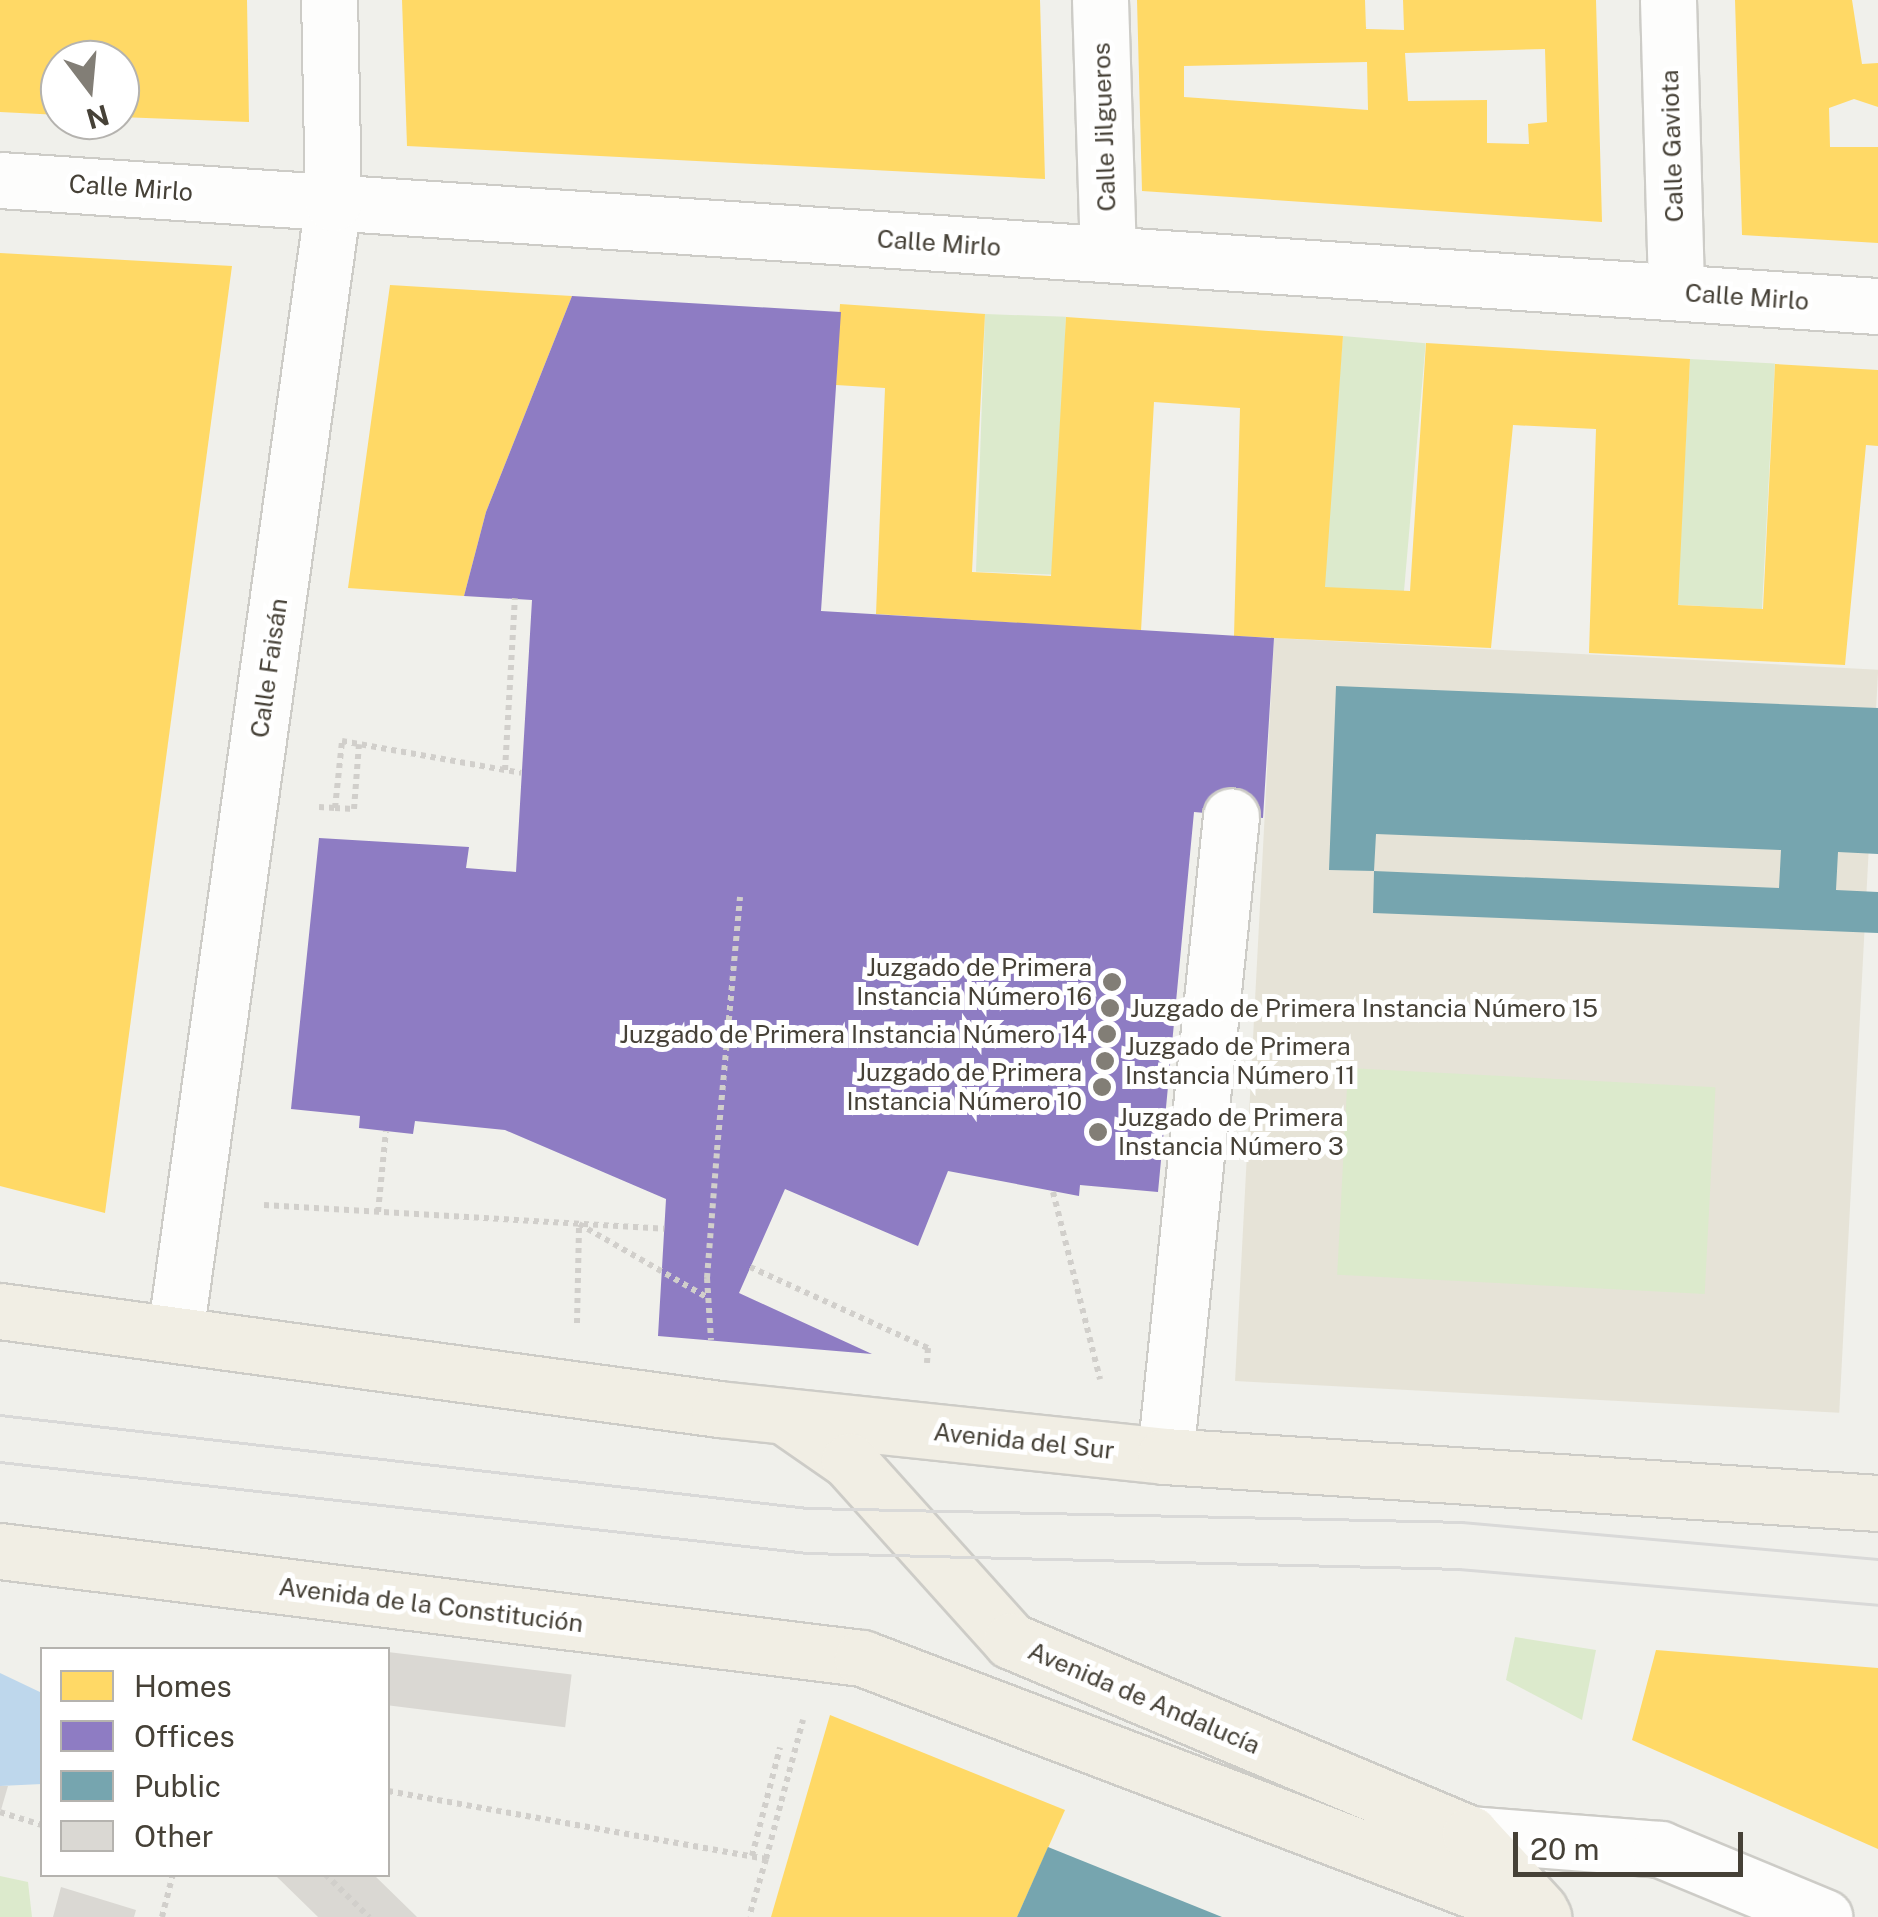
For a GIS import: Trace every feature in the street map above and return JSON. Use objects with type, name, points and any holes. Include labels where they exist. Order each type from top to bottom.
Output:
[{"type":"main road","points":[[0,1312],[175,1334]]},
{"type":"main road","name":"Avenida del Sur","points":[[175,1334],[784,1416],[1166,1456],[1878,1503]]},
{"type":"main road","name":"Avenida de Andalucía","points":[[784,1416],[849,1462],[1011,1642],[1470,1834],[1545,1917]]},
{"type":"main road","name":"Avenida de la Constitución","points":[[0,1551],[862,1658]]},
{"type":"main road","name":"Avenida de Andalucía","points":[[862,1658],[1545,1917]]},
{"type":"street","name":"Calle Faisán","points":[[175,1334],[333,203],[329,0]]},
{"type":"street","name":"Calle Jilgueros","points":[[1100,0],[1108,254]]},
{"type":"street","name":"Calle Gaviota","points":[[1668,0],[1676,292]]},
{"type":"street","name":"Calle Mirlo","points":[[0,180],[1878,306]]},
{"type":"street","points":[[1166,1456],[1231,816]]},
{"type":"street","points":[[1470,1834],[1660,1849],[1824,1917]]},
{"type":"path","points":[[505,770],[515,598]]},
{"type":"path","points":[[336,808],[342,741],[522,773]]},
{"type":"path","points":[[313,806],[354,809],[358,744]]},
{"type":"path","points":[[711,1341],[707,1278],[740,897]]},
{"type":"path","points":[[378,1212],[386,1131]]},
{"type":"path","points":[[1053,1192],[1099,1395]]},
{"type":"path","points":[[264,1206],[664,1228]]},
{"type":"path","points":[[579,1224],[708,1298]]},
{"type":"path","points":[[577,1340],[579,1224]]},
{"type":"path","points":[[750,1267],[928,1348],[925,1379]]},
{"type":"path","points":[[749,1917],[804,1714]]},
{"type":"path","points":[[752,1856],[780,1748]]},
{"type":"path","points":[[390,1791],[766,1859]]},
{"type":"path","points":[[0,1812],[40,1824]]},
{"type":"path","points":[[162,1917],[173,1877]]},
{"type":"path","points":[[328,1877],[369,1917]]},
{"type":"shaded area","points":[[1274,638],[1878,670],[1839,1413],[1235,1381]]},
{"type":"green space","points":[[985,314],[1066,317],[1057,575],[976,572]]},
{"type":"green space","points":[[1343,336],[1426,343],[1404,594],[1321,587]]},
{"type":"green space","points":[[1690,359],[1775,363],[1762,609],[1677,605]]},
{"type":"green space","points":[[1348,1068],[1715,1087],[1705,1294],[1337,1275]]},
{"type":"green space","points":[[1515,1637],[1596,1650],[1582,1720],[1506,1680]]},
{"type":"green space","points":[[0,1876],[28,1882],[32,1917],[0,1917]]},
{"type":"water","points":[[0,1673],[40,1692],[40,1784],[0,1786]]},
{"type":"building: Homes","points":[[0,0],[247,0],[249,122],[140,118],[140,40],[40,40],[40,114],[0,112]]},
{"type":"building: Homes","points":[[402,0],[1040,0],[1045,179],[407,146]]},
{"type":"building: Homes","points":[[1137,0],[1365,0],[1366,29],[1404,30],[1403,0],[1596,0],[1602,222],[1142,191]],"holes":[[[1545,49],[1547,122],[1528,124],[1529,144],[1487,143],[1487,100],[1408,101],[1405,53]],[[1367,62],[1368,110],[1184,97],[1184,66]]]},
{"type":"building: Homes","points":[[1735,0],[1852,0],[1862,64],[1878,63],[1878,107],[1854,99],[1829,108],[1830,147],[1878,147],[1878,243],[1742,235]]},
{"type":"building: Homes","points":[[0,253],[232,266],[105,1213],[0,1186]]},
{"type":"building: Homes","points":[[390,285],[572,296],[486,512],[464,596],[348,588]]},
{"type":"building: Homes","points":[[840,304],[985,314],[972,572],[1051,576],[1066,317],[1343,336],[1325,587],[1410,591],[1426,343],[1690,359],[1678,605],[1763,609],[1775,364],[1878,370],[1878,446],[1866,445],[1845,665],[1589,653],[1596,429],[1513,425],[1491,648],[1234,636],[1240,408],[1154,402],[1141,631],[876,614],[885,388],[836,385]]},
{"type":"building: Homes","points":[[1656,1650],[1878,1668],[1878,1849],[1632,1740]]},
{"type":"building: Homes","points":[[830,1715],[1065,1810],[1017,1917],[771,1917]]},
{"type":"building: Offices","points":[[572,296],[841,312],[821,611],[1274,638],[1263,818],[1194,812],[1158,1192],[1080,1185],[1079,1196],[948,1171],[918,1246],[785,1189],[739,1293],[872,1354],[658,1336],[666,1199],[505,1130],[415,1121],[413,1134],[359,1128],[360,1116],[291,1109],[319,838],[469,847],[466,868],[516,872],[532,600],[464,596],[486,512]]},
{"type":"building: Public","points":[[1336,686],[1878,708],[1878,854],[1838,852],[1836,890],[1878,892],[1878,933],[1373,913],[1374,871],[1329,870]],"holes":[[[1376,834],[1781,850],[1779,888],[1374,871]]]},
{"type":"building: Public","points":[[1048,1847],[1222,1917],[1017,1917]]},
{"type":"building: Other","points":[[390,1652],[572,1675],[565,1727],[390,1706]]},
{"type":"building: Other","points":[[0,1786],[8,1786],[1,1810],[0,1810]]},
{"type":"building: Other","points":[[277,1877],[376,1877],[417,1917],[318,1917]]},
{"type":"building: Other","points":[[61,1887],[136,1910],[134,1917],[53,1917]]},
{"type":"tram line","points":[[0,1415],[808,1508],[1463,1522],[1878,1559]]},
{"type":"tram line","points":[[0,1462],[807,1553],[1460,1569],[1878,1605]]},
{"type":"place","name":"Juzgado de Primera Instancia Número 16","points":[[1112,982]]},
{"type":"place","name":"Juzgado de Primera Instancia Número 15","points":[[1110,1008]]},
{"type":"place","name":"Juzgado de Primera Instancia Número 14","points":[[1107,1034]]},
{"type":"place","name":"Juzgado de Primera Instancia Número 11","points":[[1105,1061]]},
{"type":"place","name":"Juzgado de Primera Instancia Número 10","points":[[1102,1087]]},
{"type":"place","name":"Juzgado de Primera Instancia Número 3","points":[[1098,1132]]}]
